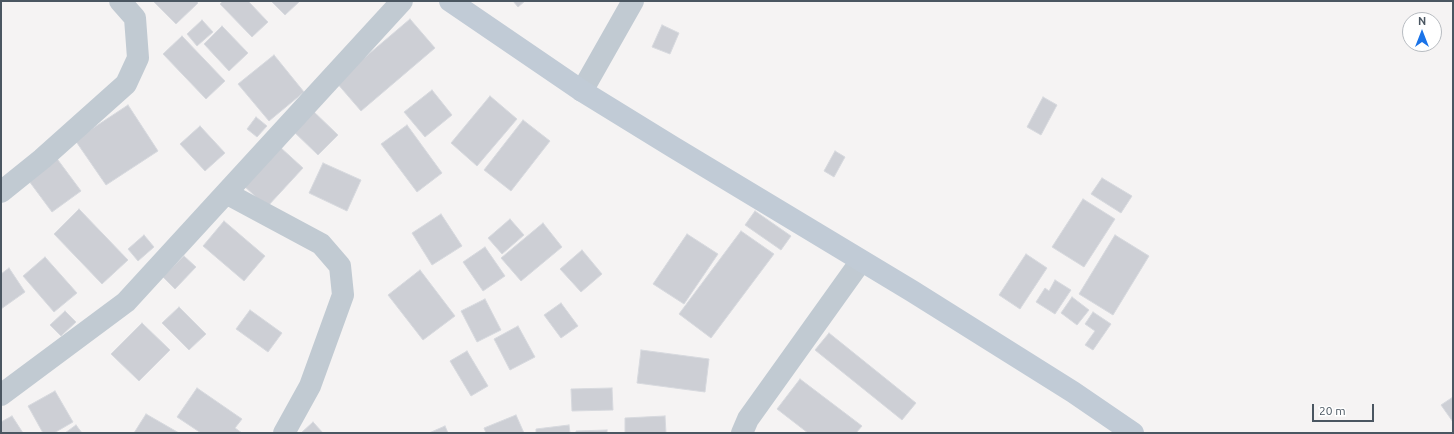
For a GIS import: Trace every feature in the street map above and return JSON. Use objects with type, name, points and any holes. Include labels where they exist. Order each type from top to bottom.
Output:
[{"type":"street","points":[[1,192],[42,159],[126,84],[138,58],[136,18],[120,1]]},
{"type":"street","points":[[1,395],[126,302],[402,1]]},
{"type":"street","points":[[450,1],[582,90],[912,291],[1073,392],[1133,433]]},
{"type":"street","points":[[582,90],[633,1]]},
{"type":"street","points":[[226,193],[321,244],[340,266],[343,295],[310,386],[284,433]]},
{"type":"street","points":[[742,433],[748,419],[861,261]]},
{"type":"building","points":[[153,1],[196,1],[198,3],[176,24]]},
{"type":"building","points":[[223,1],[248,1],[268,22],[252,37],[220,4]]},
{"type":"building","points":[[271,1],[300,1],[285,15]]},
{"type":"building","points":[[513,1],[525,1],[518,7]]},
{"type":"building","points":[[410,19],[435,48],[361,111],[336,82]]},
{"type":"building","points":[[202,20],[213,32],[197,46],[187,34]]},
{"type":"building","points":[[662,25],[679,33],[670,54],[652,47]]},
{"type":"building","points":[[222,26],[248,53],[229,71],[204,44]]},
{"type":"building","points":[[182,36],[225,81],[206,99],[163,54]]},
{"type":"building","points":[[274,55],[304,92],[269,121],[238,84]]},
{"type":"building","points":[[432,90],[452,115],[425,137],[404,112]]},
{"type":"building","points":[[490,96],[517,119],[477,166],[451,143]]},
{"type":"building","points":[[1043,97],[1057,105],[1041,135],[1027,127]]},
{"type":"building","points":[[128,105],[158,151],[106,185],[75,140]]},
{"type":"building","points":[[310,108],[338,135],[318,155],[290,128]]},
{"type":"building","points":[[256,117],[267,126],[257,137],[247,129]]},
{"type":"building","points":[[523,120],[550,141],[511,191],[484,170]]},
{"type":"building","points":[[407,125],[442,173],[417,192],[381,144]]},
{"type":"building","points":[[200,126],[225,153],[205,171],[180,144]]},
{"type":"building","points":[[280,147],[303,168],[267,207],[244,186]]},
{"type":"building","points":[[835,151],[845,157],[834,177],[824,171]]},
{"type":"building","points":[[55,156],[81,191],[52,212],[26,177]]},
{"type":"building","points":[[323,163],[361,180],[347,211],[309,193]]},
{"type":"building","points":[[1102,178],[1132,196],[1121,213],[1091,194]]},
{"type":"building","points":[[1083,199],[1115,219],[1084,267],[1052,247]]},
{"type":"building","points":[[79,209],[128,260],[102,284],[54,234]]},
{"type":"building","points":[[755,211],[791,236],[781,250],[745,225]]},
{"type":"building","points":[[441,214],[462,246],[432,265],[412,233]]},
{"type":"building","points":[[510,219],[524,235],[502,254],[488,238]]},
{"type":"building","points":[[224,221],[265,256],[244,281],[203,246]]},
{"type":"building","points":[[543,223],[562,247],[521,281],[501,258]]},
{"type":"building","points":[[741,231],[774,254],[711,338],[679,314]]},
{"type":"building","points":[[687,234],[718,254],[684,304],[653,284]]},
{"type":"building","points":[[144,235],[154,247],[138,261],[128,249]]},
{"type":"building","points":[[1115,235],[1149,256],[1113,315],[1079,294]]},
{"type":"building","points":[[485,247],[505,276],[483,291],[463,262]]},
{"type":"building","points":[[582,250],[602,274],[581,292],[560,269]]},
{"type":"building","points":[[1026,254],[1047,268],[1020,309],[999,295]]},
{"type":"building","points":[[184,256],[196,267],[175,289],[163,277]]},
{"type":"building","points":[[45,257],[77,293],[54,312],[23,276]]},
{"type":"building","points":[[9,268],[25,292],[1,309],[1,274]]},
{"type":"building","points":[[420,270],[455,316],[423,340],[388,295]]},
{"type":"building","points":[[1055,280],[1071,290],[1055,314],[1036,302],[1045,288],[1049,291]]},
{"type":"building","points":[[1072,297],[1089,310],[1077,325],[1061,313]]},
{"type":"building","points":[[485,299],[501,330],[477,342],[461,311]]},
{"type":"building","points":[[561,303],[578,326],[561,338],[544,315]]},
{"type":"building","points":[[179,307],[206,334],[189,350],[162,323]]},
{"type":"building","points":[[250,310],[282,333],[268,352],[236,329]]},
{"type":"building","points":[[65,311],[76,322],[61,336],[50,325]]},
{"type":"building","points":[[1093,312],[1111,324],[1093,350],[1085,345],[1095,331],[1085,324]]},
{"type":"building","points":[[142,323],[170,350],[139,381],[111,354]]},
{"type":"building","points":[[518,326],[535,357],[510,370],[494,339]]},
{"type":"building","points":[[829,333],[916,403],[902,420],[815,350]]},
{"type":"building","points":[[641,350],[709,359],[705,392],[637,383]]},
{"type":"building","points":[[467,351],[488,386],[471,396],[450,361]]},
{"type":"building","points":[[800,379],[862,426],[856,433],[808,433],[777,409]]},
{"type":"building","points":[[197,388],[242,419],[235,428],[242,433],[201,433],[177,417]]},
{"type":"building","points":[[612,388],[613,410],[572,411],[571,389]]},
{"type":"building","points":[[55,391],[73,422],[54,433],[43,433],[28,406]]},
{"type":"building","points":[[1453,397],[1453,422],[1441,405]]},
{"type":"building","points":[[146,414],[179,433],[134,433]]},
{"type":"building","points":[[516,415],[524,433],[486,433],[484,428]]},
{"type":"building","points":[[12,416],[23,433],[1,433],[1,422]]},
{"type":"building","points":[[665,416],[666,433],[625,433],[625,418]]},
{"type":"building","points":[[313,422],[323,433],[301,433]]},
{"type":"building","points":[[76,425],[82,433],[65,433]]},
{"type":"building","points":[[569,425],[570,433],[536,433],[536,429]]},
{"type":"building","points":[[445,426],[448,433],[429,433]]},
{"type":"building","points":[[607,430],[607,433],[576,433],[576,431]]}]
